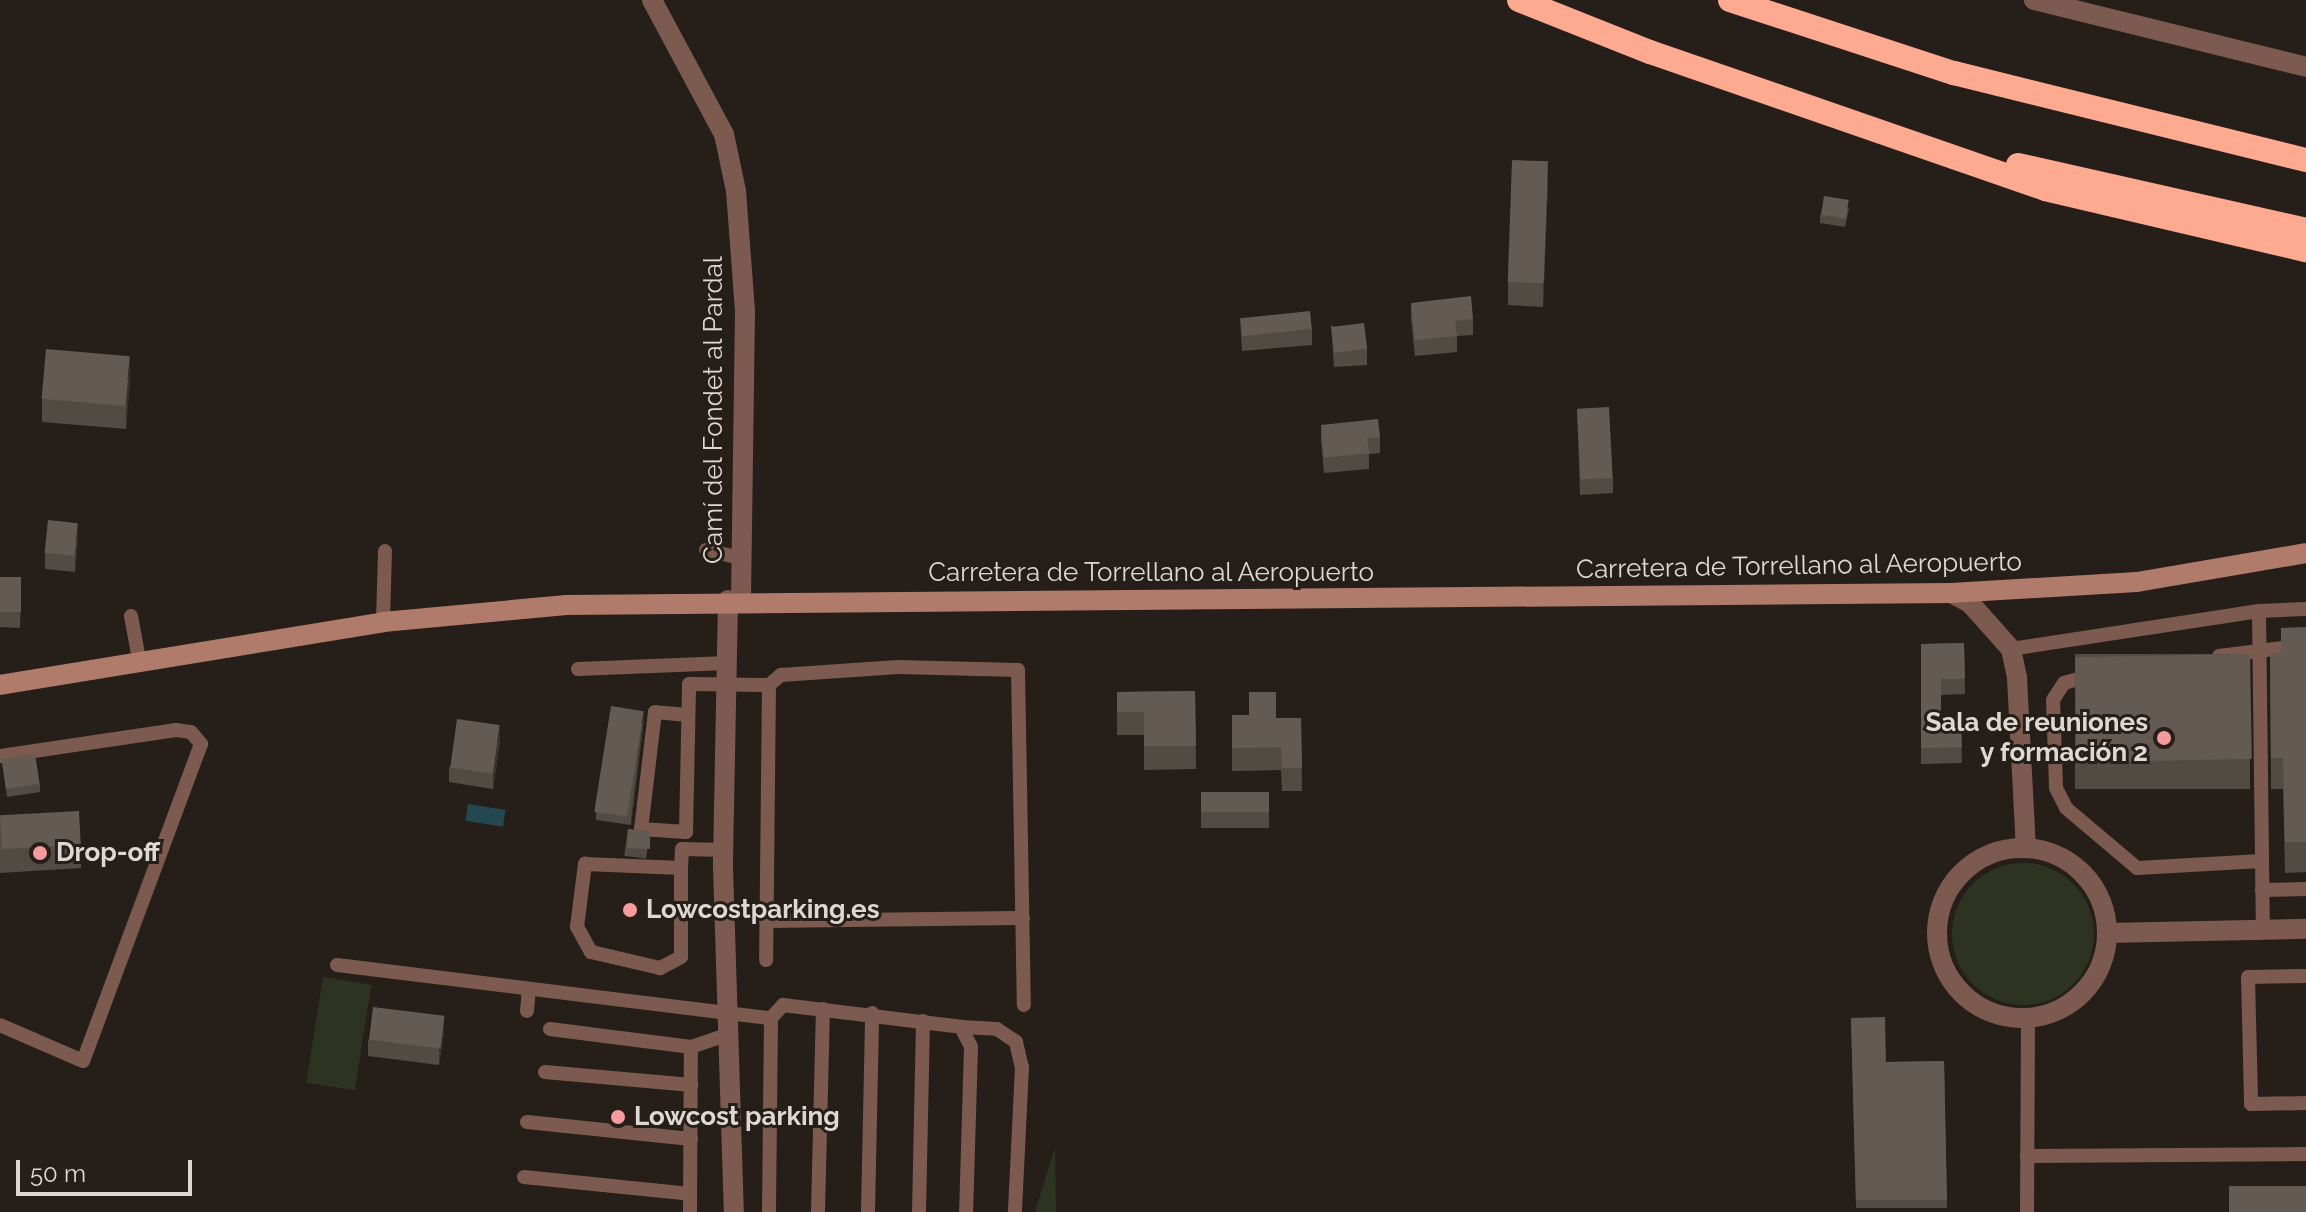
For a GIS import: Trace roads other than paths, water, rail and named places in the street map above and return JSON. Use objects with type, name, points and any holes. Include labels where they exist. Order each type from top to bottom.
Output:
[{"type":"highway","points":[[1519,0],[1763,92],[1903,137],[2045,189],[2306,250]]},
{"type":"highway","points":[[1730,0],[1954,73],[2306,160]]},
{"type":"highway","points":[[1903,137],[2306,230]]},
{"type":"street","name":"Camí del Fondet al Pardal","points":[[652,0],[724,134],[736,191],[745,312],[740,558],[727,673],[723,850],[734,1212]]},
{"type":"street","points":[[2034,0],[2306,67]]},
{"type":"street","name":"Carretera de Torrellano al Aeropuerto","points":[[0,685],[139,659],[383,622],[566,605],[734,600],[1951,593],[2137,582],[2306,553]]},
{"type":"street","points":[[1951,593],[1970,603],[2011,649],[2017,678],[2026,848]]},
{"type":"street","points":[[2026,848],[2074,865],[2098,896],[2107,933],[2103,958],[2084,990],[2053,1012],[2028,1018],[2001,1015],[1975,1004],[1955,986],[1941,962],[1936,934],[1940,907],[1963,873],[1998,851],[2026,848]]},
{"type":"street","points":[[2107,933],[2306,929]]},
{"type":"lane","points":[[706,550],[740,558]]},
{"type":"lane","points":[[383,622],[385,551]]},
{"type":"lane","points":[[2011,649],[2259,611],[2306,609]]},
{"type":"lane","points":[[2259,611],[2263,930]]},
{"type":"lane","points":[[131,616],[139,659]]},
{"type":"lane","points":[[2198,660],[2306,645]]},
{"type":"lane","points":[[766,960],[769,685],[781,675],[898,667],[1018,670],[1024,1005]]},
{"type":"lane","points":[[578,669],[727,673],[769,685]]},
{"type":"lane","points":[[688,715],[655,712],[641,829],[686,832],[689,684],[727,673]]},
{"type":"lane","points":[[2104,673],[2064,683],[2053,700],[2056,788],[2066,808],[2137,868],[2262,861]]},
{"type":"lane","points":[[0,756],[176,730],[191,732],[201,744],[83,1061],[0,1025]]},
{"type":"lane","points":[[681,868],[585,864],[577,927],[591,952],[660,968],[681,957],[682,849],[723,850]]},
{"type":"lane","points":[[2262,890],[2306,889]]},
{"type":"lane","points":[[766,921],[1023,918]]},
{"type":"lane","points":[[337,965],[529,989],[729,1024],[771,1018],[783,1005],[997,1029],[1016,1042],[1022,1067],[1015,1212]]},
{"type":"lane","points":[[2306,976],[2248,977],[2251,1104],[2306,1103]]},
{"type":"lane","points":[[527,1011],[529,989]]},
{"type":"lane","points":[[818,1212],[823,1009]]},
{"type":"lane","points":[[868,1212],[872,1013]]},
{"type":"lane","points":[[769,1212],[771,1018]]},
{"type":"lane","points":[[2027,1212],[2028,1018]]},
{"type":"lane","points":[[919,1212],[923,1021]]},
{"type":"lane","points":[[550,1029],[691,1047],[729,1024]]},
{"type":"lane","points":[[961,1027],[971,1047],[966,1212]]},
{"type":"lane","points":[[690,1212],[691,1047]]},
{"type":"lane","points":[[545,1072],[691,1085]]},
{"type":"lane","points":[[527,1122],[691,1139]]},
{"type":"lane","points":[[2027,1156],[2306,1154]]},
{"type":"lane","points":[[524,1177],[690,1194]]},
{"type":"water","points":[[468,804],[506,810],[503,827],[465,821]]},
{"type":"place","name":"Sala de reuniones y formación 2","points":[[2164,738]]},
{"type":"place","name":"Drop-off","points":[[40,853]]},
{"type":"place","name":"Lowcostparking.es","points":[[630,910]]},
{"type":"place","name":"Lowcost parking","points":[[618,1117]]}]
